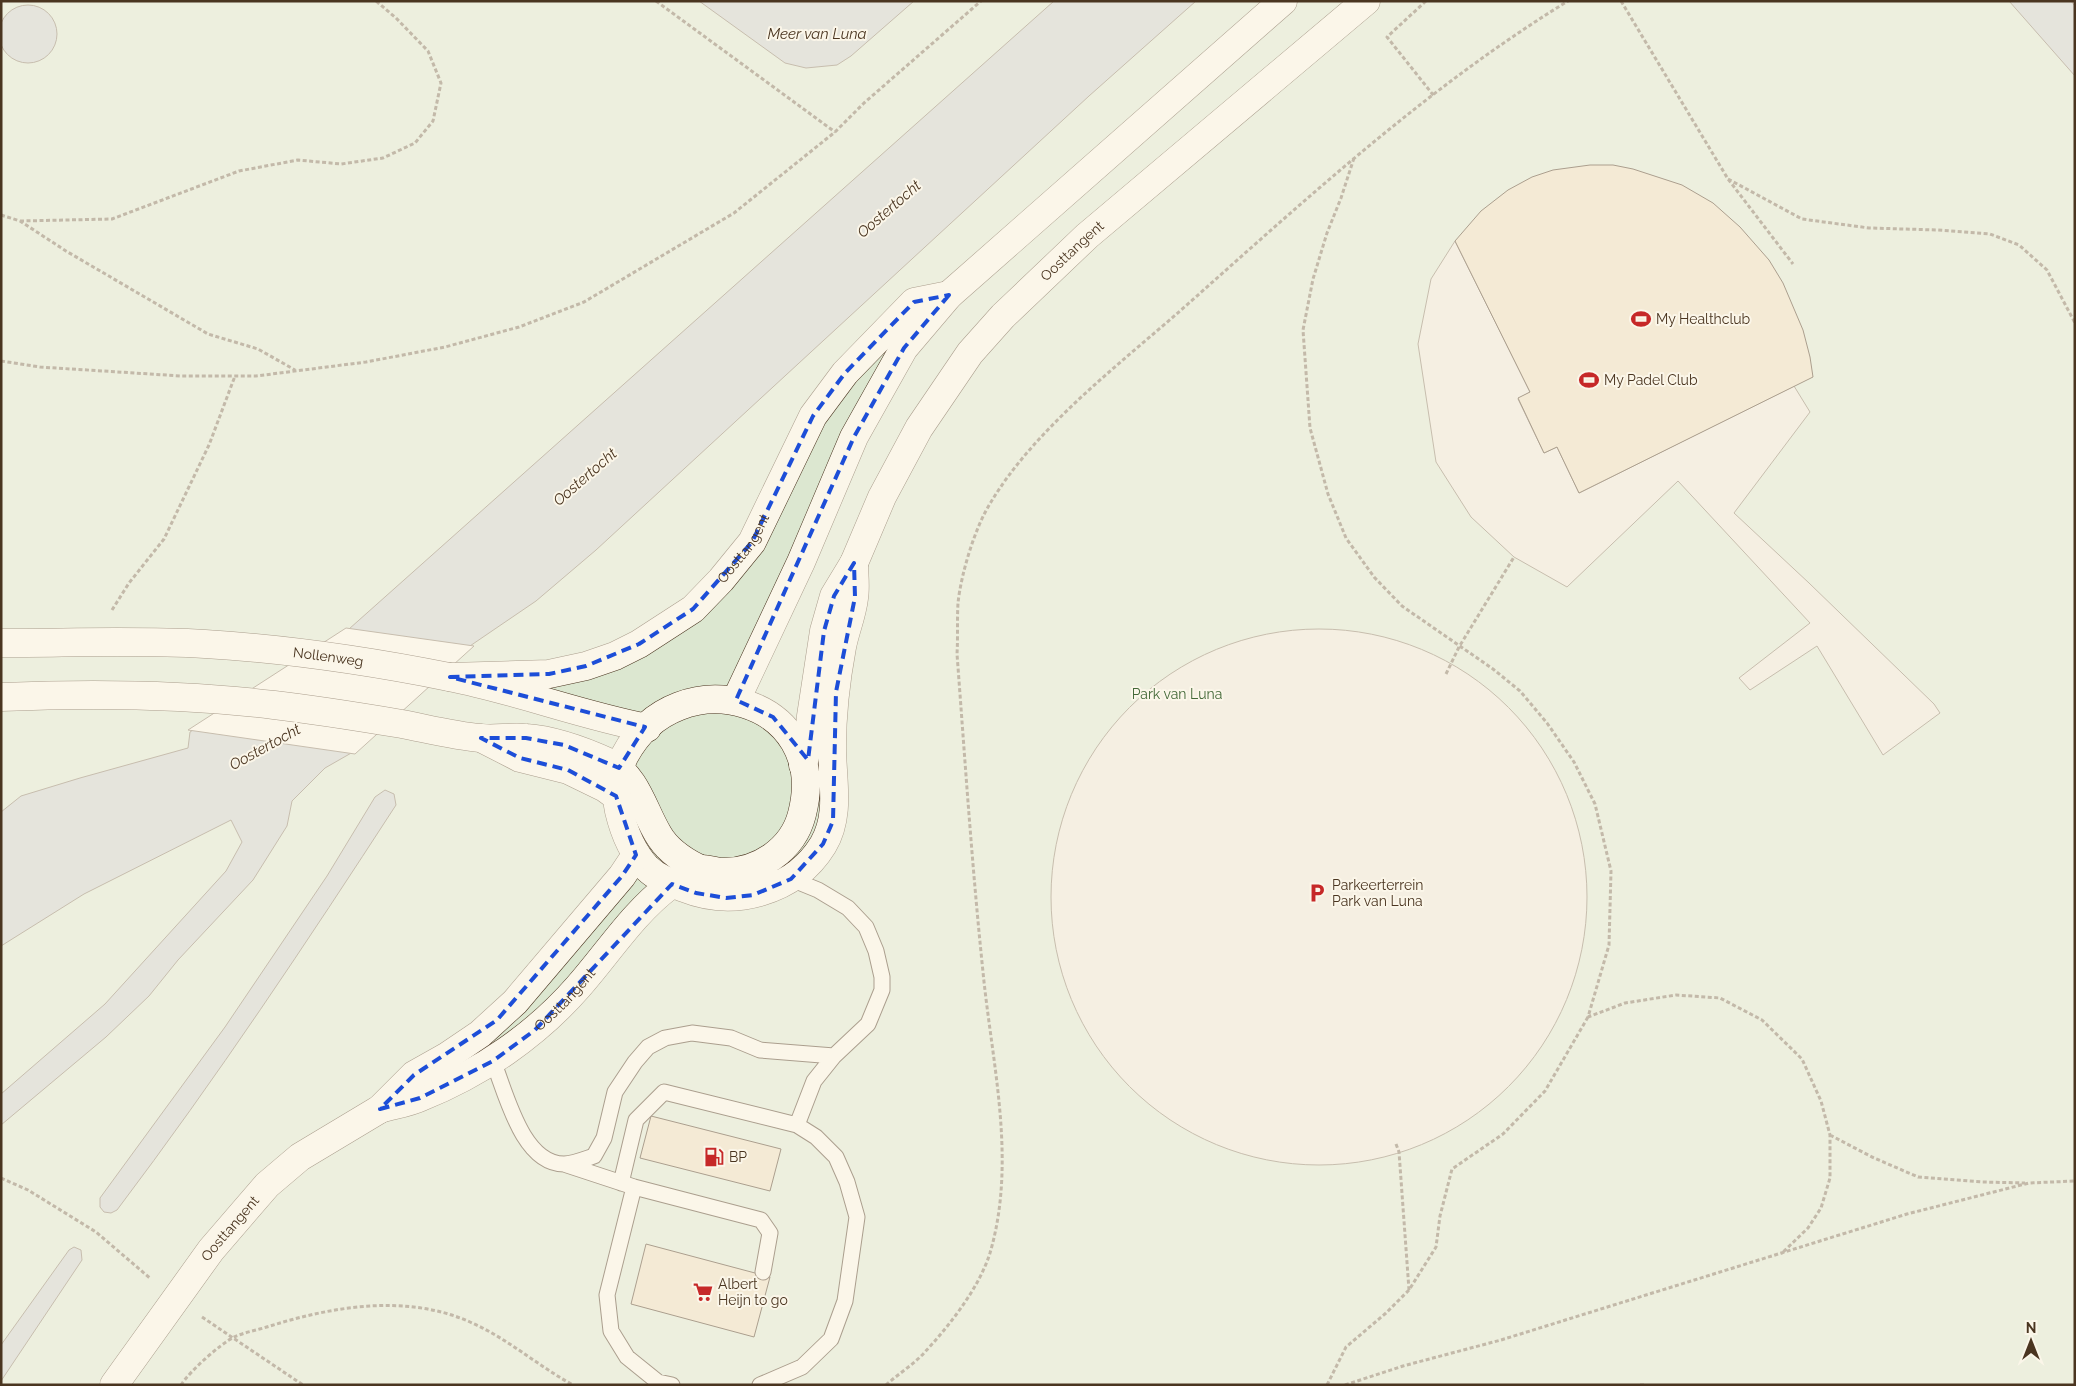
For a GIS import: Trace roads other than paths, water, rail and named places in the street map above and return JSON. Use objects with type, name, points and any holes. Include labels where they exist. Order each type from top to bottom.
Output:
[{"type":"main road","name":"Oosttangent","points":[[736,700],[801,562],[854,437],[904,348],[948,295],[1283,1]]},
{"type":"main road","name":"Oosttangent","points":[[803,765],[809,740],[810,716],[824,631],[834,596],[854,563],[882,498],[919,428],[970,354],[1003,316],[1087,236],[1366,1]]},
{"type":"main road","name":"Oosttangent","points":[[450,677],[549,674],[586,666],[615,656],[639,644],[693,609],[721,580],[752,542],[813,416],[845,373],[914,302],[948,295]]},
{"type":"main road","name":"Oosttangent","points":[[791,879],[807,865],[823,844],[833,821],[835,780],[832,747],[842,648],[855,597],[854,563]]},
{"type":"main road","name":"Nollenweg","points":[[1,643],[205,644],[333,657],[450,677],[647,728]]},
{"type":"main road","points":[[1,697],[74,694],[209,698],[276,705],[481,738],[526,738],[564,745],[619,768],[643,802],[650,820],[664,842],[685,861],[698,868],[722,872],[747,869],[770,859],[787,844],[798,827],[803,810],[806,785],[799,750],[783,727],[761,710],[736,700],[711,699],[686,704],[661,716],[647,728],[626,752],[619,768],[616,796],[621,821],[636,855],[648,869],[660,878],[696,893],[726,898],[753,895],[791,879]]},
{"type":"main road","points":[[481,738],[520,758],[568,770],[605,788],[616,796]]},
{"type":"main road","name":"Oosttangent","points":[[114,1385],[211,1250],[267,1185],[300,1157],[380,1109],[414,1074],[446,1057],[497,1020],[515,1002],[622,876],[636,855]]},
{"type":"main road","name":"Oosttangent","points":[[380,1109],[420,1098],[493,1061],[535,1030],[575,990],[639,914],[672,884],[698,868]]},
{"type":"lane","points":[[791,879],[818,890],[848,908],[866,927],[876,951],[882,977],[882,990],[868,1024],[834,1056],[814,1081],[797,1125]]},
{"type":"lane","points":[[564,1164],[594,1156],[604,1138],[615,1092],[635,1062],[648,1047],[665,1038],[692,1033],[731,1038],[760,1050],[834,1056]]},
{"type":"lane","points":[[493,1061],[505,1095],[524,1138],[544,1160],[564,1164],[627,1185],[761,1220],[770,1233],[763,1272]]},
{"type":"lane","points":[[672,1385],[658,1382],[627,1357],[611,1331],[607,1295],[627,1185],[636,1120],[664,1092],[797,1125],[816,1137],[836,1157],[847,1182],[858,1217],[845,1301],[830,1339],[802,1367],[760,1385]]},
{"type":"water","name":"Meer van Luna","points":[[699,1],[914,1],[851,56],[837,65],[806,68],[785,63]]},
{"type":"water","name":"Oostertocht","points":[[1054,1],[1196,1],[1089,96],[596,550],[536,601],[467,648],[353,752],[325,768],[292,801],[287,826],[253,880],[178,960],[149,996],[106,1037],[1,1125],[1,1094],[105,1004],[226,871],[242,842],[231,820],[84,894],[1,946],[1,812],[21,796],[188,748],[190,732],[349,629]]},
{"type":"water","points":[[2009,1],[2071,1],[2075,6],[2075,76]]},
{"type":"water","points":[[22,5],[34,5],[49,13],[57,28],[57,40],[49,55],[34,63],[22,63],[7,55],[-1,40],[-1,28],[7,13]]},
{"type":"water","points":[[385,790],[394,794],[396,805],[329,908],[154,1161],[117,1210],[111,1213],[104,1212],[100,1207],[100,1198],[225,1027],[327,876],[375,797]]},
{"type":"water","points":[[74,1247],[81,1250],[82,1260],[1,1381],[1,1345],[69,1250]]},
{"type":"place","name":"My Healthclub","points":[[1641,319]]},
{"type":"place","name":"My Padel Club","points":[[1589,380]]},
{"type":"place","name":"Parkeerterrein Park van Luna","points":[[1317,893]]},
{"type":"place","name":"BP","points":[[714,1157]]},
{"type":"place","name":"Albert Heijn to go","points":[[703,1292]]},
{"type":"park label","name":"Park van Luna","points":[[1177,694]]}]
